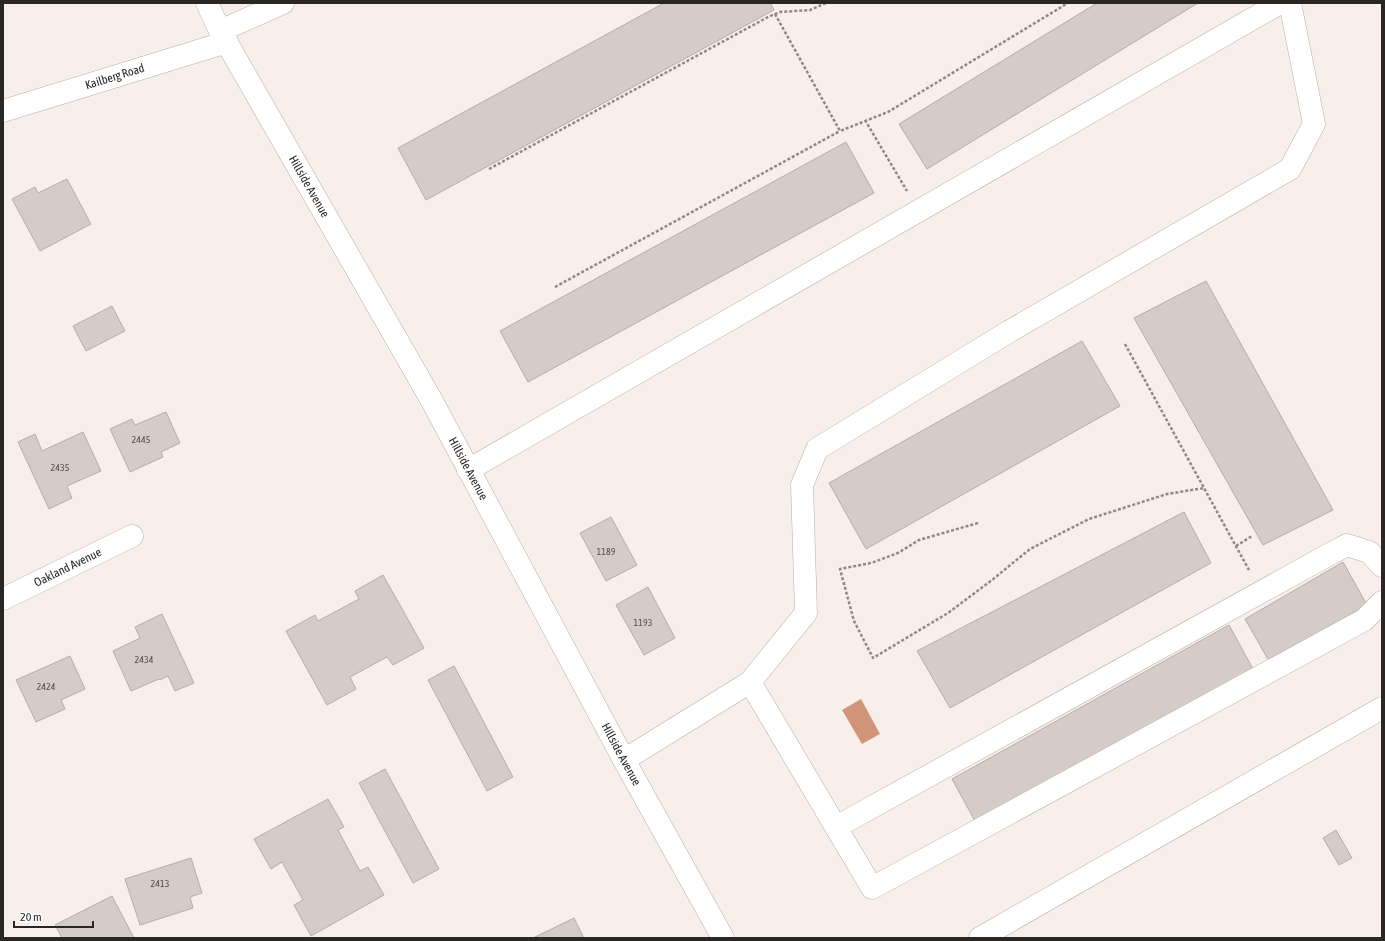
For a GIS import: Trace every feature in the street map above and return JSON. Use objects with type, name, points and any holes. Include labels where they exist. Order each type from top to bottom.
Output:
[{"type":"street","name":"Hillside Avenue","points":[[207,3],[223,36],[432,401],[624,760],[723,938]]},
{"type":"street","name":"Kailberg Road","points":[[3,111],[223,36],[283,3]]},
{"type":"street","points":[[468,470],[1280,3]]},
{"type":"street","points":[[624,760],[750,682],[806,613],[802,485],[817,449],[1010,331],[1290,169],[1314,124],[1290,3]]},
{"type":"street","name":"Oakland Avenue","points":[[3,599],[132,536]]},
{"type":"street","points":[[836,827],[1328,554],[1347,546],[1369,552],[1382,566]]},
{"type":"street","points":[[750,682],[872,888],[1364,620],[1382,602]]},
{"type":"street","points":[[980,938],[1382,708]]},
{"type":"path","points":[[489,169],[768,16],[810,10],[826,3]]},
{"type":"path","points":[[554,288],[840,131],[888,112],[1068,3]]},
{"type":"path","points":[[775,14],[840,131]]},
{"type":"path","points":[[865,120],[919,211]]},
{"type":"path","points":[[1125,344],[1261,592]]},
{"type":"path","points":[[978,523],[919,540],[898,553],[871,563],[840,569],[854,621],[873,658],[948,614],[1030,549],[1089,519],[1167,494],[1204,488]]},
{"type":"path","points":[[1236,546],[1252,536]]},
{"type":"shaded area","points":[[861,699],[880,734],[862,744],[842,710]]},
{"type":"building","points":[[664,3],[770,3],[774,10],[426,200],[398,148]]},
{"type":"building","points":[[1097,3],[1198,3],[927,169],[899,124]]},
{"type":"building","points":[[846,142],[874,193],[528,382],[500,331]]},
{"type":"building","points":[[67,179],[91,224],[40,251],[12,199],[35,187],[38,193]]},
{"type":"building","points":[[1206,281],[1333,510],[1263,545],[1134,318]]},
{"type":"building","points":[[112,306],[125,331],[86,351],[73,326]]},
{"type":"building","points":[[1082,341],[1120,406],[866,549],[829,483]]},
{"type":"building","points":[[166,412],[180,443],[161,452],[163,457],[130,472],[110,429],[132,419],[135,425]]},
{"type":"building","points":[[83,432],[101,471],[67,486],[72,498],[49,509],[18,442],[35,434],[42,451]]},
{"type":"building","points":[[1184,512],[1211,563],[950,708],[917,651]]},
{"type":"building","points":[[611,517],[637,565],[606,581],[580,533]]},
{"type":"building","points":[[1343,562],[1367,605],[1269,661],[1245,619]]},
{"type":"building","points":[[383,575],[424,648],[393,665],[387,657],[350,677],[356,689],[327,705],[286,631],[315,615],[318,621],[359,599],[355,591]]},
{"type":"building","points":[[648,587],[675,638],[644,655],[616,605]]},
{"type":"building","points":[[162,614],[194,683],[175,691],[168,676],[131,691],[113,651],[140,638],[135,627]]},
{"type":"building","points":[[1229,625],[1253,669],[976,823],[952,779]]},
{"type":"building","points":[[70,656],[85,689],[61,700],[65,709],[36,722],[16,680]]},
{"type":"building","points":[[454,666],[513,777],[487,791],[428,680]]},
{"type":"building","points":[[385,769],[439,869],[413,883],[359,783]]},
{"type":"building","points":[[328,799],[344,827],[338,830],[360,871],[368,867],[384,895],[311,936],[294,905],[303,900],[282,862],[271,869],[254,839]]},
{"type":"building","points":[[1336,830],[1352,858],[1339,865],[1323,838]]},
{"type":"building","points":[[191,858],[202,893],[190,897],[193,908],[140,925],[125,879]]},
{"type":"building","points":[[112,896],[134,938],[62,938],[55,925]]},
{"type":"building","points":[[574,918],[584,938],[533,938]]}]
